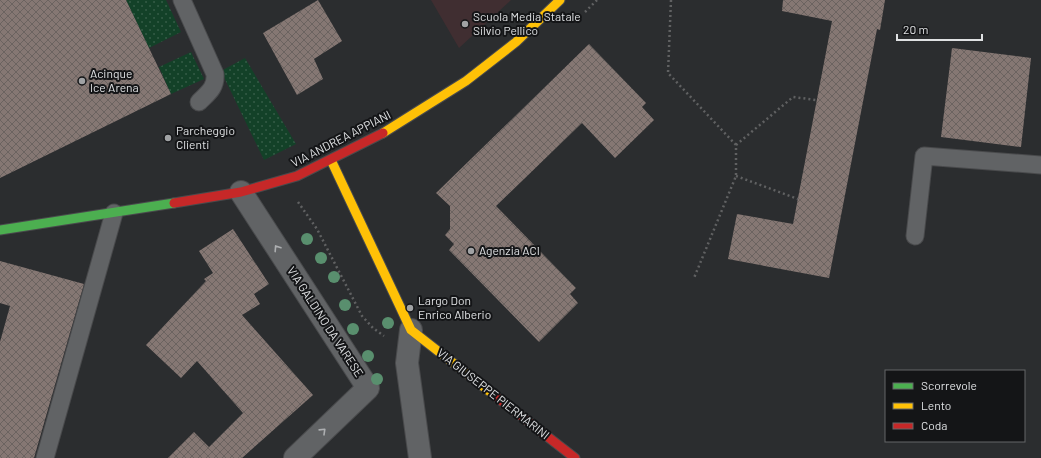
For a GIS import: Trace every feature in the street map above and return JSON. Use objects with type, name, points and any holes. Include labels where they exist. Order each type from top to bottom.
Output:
[{"type":"street","name":"VIA ANDREA APPIANI","points":[[0,230],[241,192],[297,176],[331,160],[418,112],[466,81],[516,42],[560,0]]},
{"type":"street","name":"VIA GIUSEPPE PIERMARINI","points":[[331,160],[411,330],[575,458]]},
{"type":"street","name":"VIA GALDINO DA VARESE","points":[[241,192],[368,388],[295,458]]},
{"type":"street","points":[[411,330],[407,363],[420,458]]},
{"type":"lane","points":[[182,0],[215,74],[216,81],[213,89],[199,102]]},
{"type":"lane","points":[[915,236],[924,156],[1041,165]]},
{"type":"lane","points":[[45,458],[114,213]]},
{"type":"path","points":[[585,12],[598,0]]},
{"type":"path","points":[[671,0],[668,73],[736,144],[736,176],[694,278]]},
{"type":"path","points":[[736,144],[793,97],[816,100]]},
{"type":"path","points":[[736,176],[798,199]]},
{"type":"path","points":[[296,200],[317,229],[362,316],[373,328],[390,340]]},
{"type":"shaded area","name":"Scuola Media Statale Silvio Pellico","points":[[431,0],[511,0],[459,48]]},
{"type":"green space","points":[[126,0],[166,0],[181,32],[149,48]]},
{"type":"green space","points":[[191,52],[204,79],[171,94],[159,67]]},
{"type":"green space","points":[[245,58],[296,144],[264,160],[221,71]]},
{"type":"building","name":"Acinque Ice Arena","points":[[0,0],[126,0],[171,94],[0,178]]},
{"type":"building","points":[[318,0],[342,41],[314,59],[323,79],[297,95],[263,33]]},
{"type":"building","points":[[783,0],[885,0],[880,30],[877,29],[829,278],[728,259],[737,214],[793,224],[832,21],[782,11]]},
{"type":"building","points":[[589,44],[646,103],[642,107],[654,120],[615,158],[582,123],[496,206],[576,288],[570,294],[578,303],[539,342],[449,250],[454,244],[445,235],[450,229],[450,206],[436,193]]},
{"type":"building","points":[[952,48],[1031,58],[1021,147],[941,137]]},
{"type":"building","points":[[233,229],[269,284],[254,294],[260,304],[242,315],[313,395],[242,458],[168,458],[194,432],[209,447],[243,413],[197,361],[181,378],[146,345],[206,281],[204,279],[213,273],[199,251]]},
{"type":"building","points":[[0,261],[84,284],[34,458],[0,458],[0,342],[10,306],[0,303]]},
{"type":"traffic: fast","points":[[0,230],[174,203]]},
{"type":"traffic: slow","points":[[383,133],[466,81],[516,42],[560,0]]},
{"type":"traffic: slow","points":[[331,160],[411,330],[494,395]]},
{"type":"traffic: jam","points":[[174,203],[241,192],[297,176],[383,133]]},
{"type":"traffic: jam","points":[[494,395],[575,458]]},
{"type":"place","name":"Scuola Media Statale Silvio Pellico","points":[[465,24]]},
{"type":"place","name":"Acinque Ice Arena","points":[[82,81]]},
{"type":"place","name":"Parcheggio Clienti","points":[[168,138]]},
{"type":"place","name":"Agenzia ACI","points":[[471,251]]},
{"type":"place","name":"Largo Don Enrico Alberio","points":[[410,308]]}]
